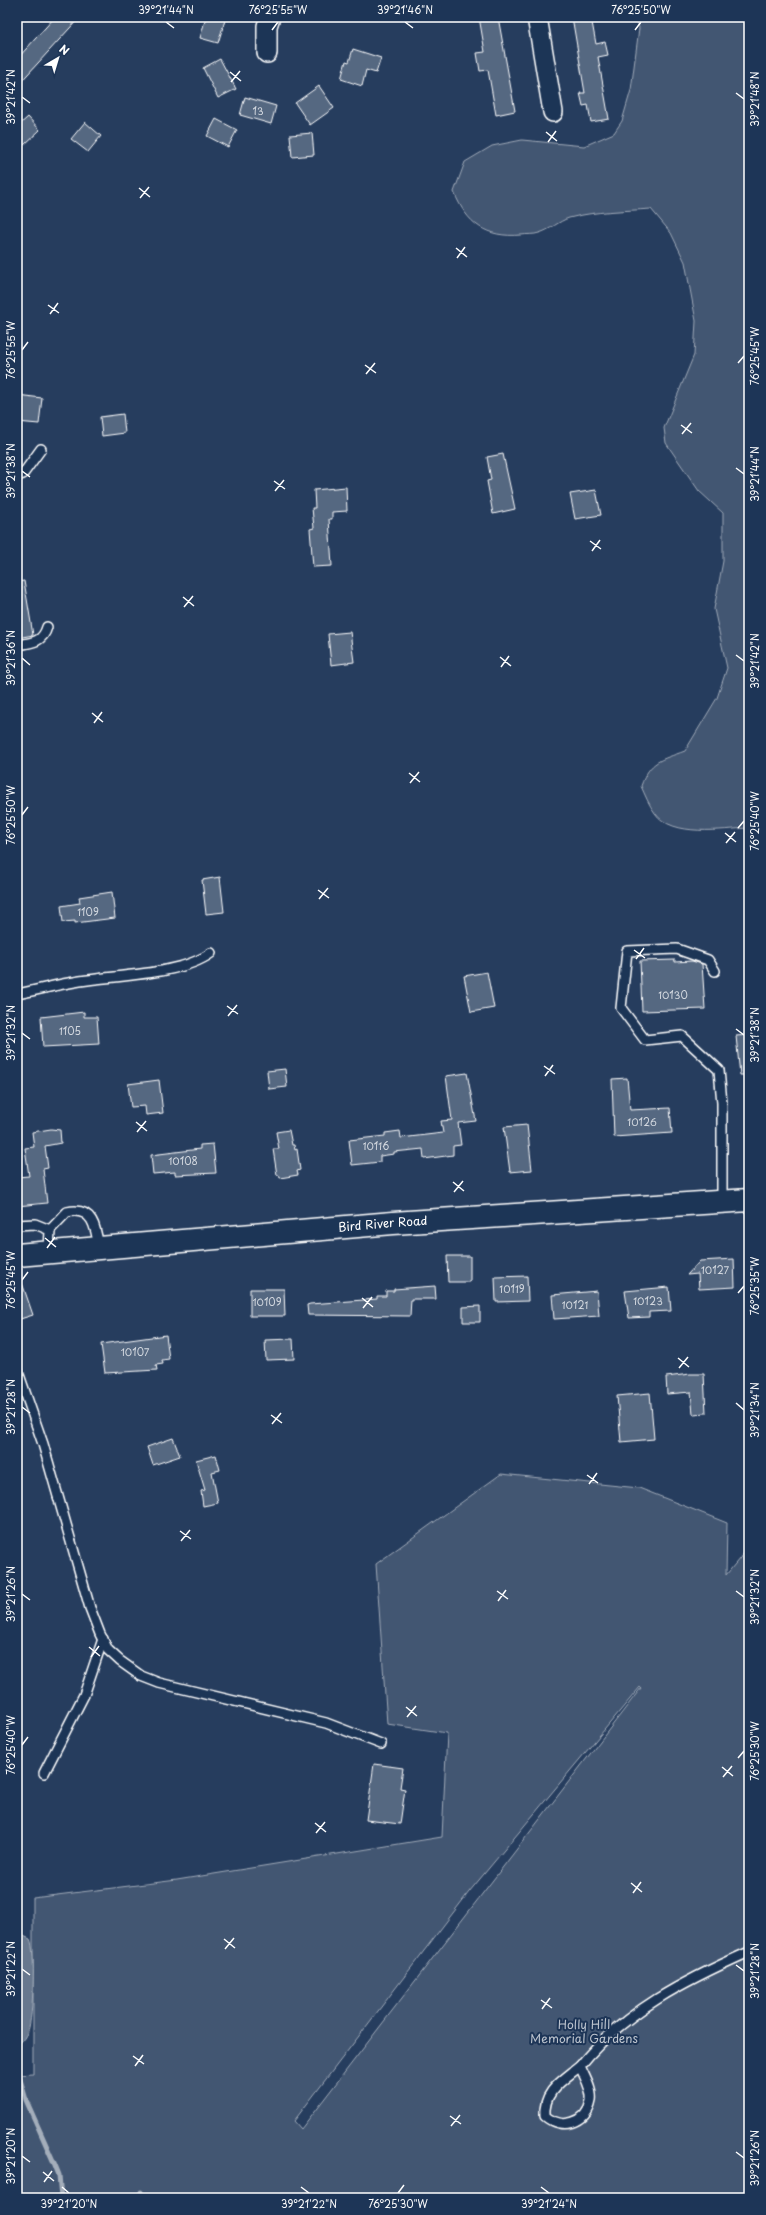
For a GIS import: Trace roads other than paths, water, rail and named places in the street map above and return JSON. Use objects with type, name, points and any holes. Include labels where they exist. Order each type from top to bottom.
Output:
[{"type":"street","points":[[267,53],[268,26],[270,17]]},
{"type":"street","points":[[537,17],[553,112]]},
{"type":"street","name":"Bird River Road","points":[[17,1255],[393,1223],[749,1200]]},
{"type":"lane","points":[[17,476],[23,474],[41,449]]},
{"type":"lane","points":[[17,645],[36,642],[45,635],[47,627]]},
{"type":"lane","points":[[714,971],[708,960],[677,949],[627,951],[622,1008],[645,1040],[682,1036],[719,1070],[722,1103],[722,1202]]},
{"type":"lane","points":[[17,994],[80,981],[182,967],[201,960],[211,953]]},
{"type":"lane","points":[[49,1253],[50,1230],[67,1212],[82,1212],[89,1216],[94,1224],[100,1249]]},
{"type":"lane","points":[[17,1225],[35,1224],[50,1230]]},
{"type":"lane","points":[[17,1369],[43,1444],[90,1608],[108,1650],[120,1661],[141,1676],[159,1683],[305,1717],[352,1731],[381,1744]]},
{"type":"lane","points":[[44,1773],[84,1694],[103,1639]]},
{"type":"lane","points":[[580,2066],[591,2092],[591,2101],[588,2109],[581,2117],[572,2123],[560,2125],[551,2121],[545,2116],[544,2104],[548,2097],[553,2089],[580,2066],[594,2049],[615,2029],[643,2007],[700,1974],[749,1952]]},
{"type":"waterway","points":[[19,2076],[26,2100],[59,2175],[61,2198]]},
{"type":"waterway","points":[[139,2198],[141,2192]]},
{"type":"park label","name":"Holly Hill Memorial Gardens","points":[[584,2032]]}]
